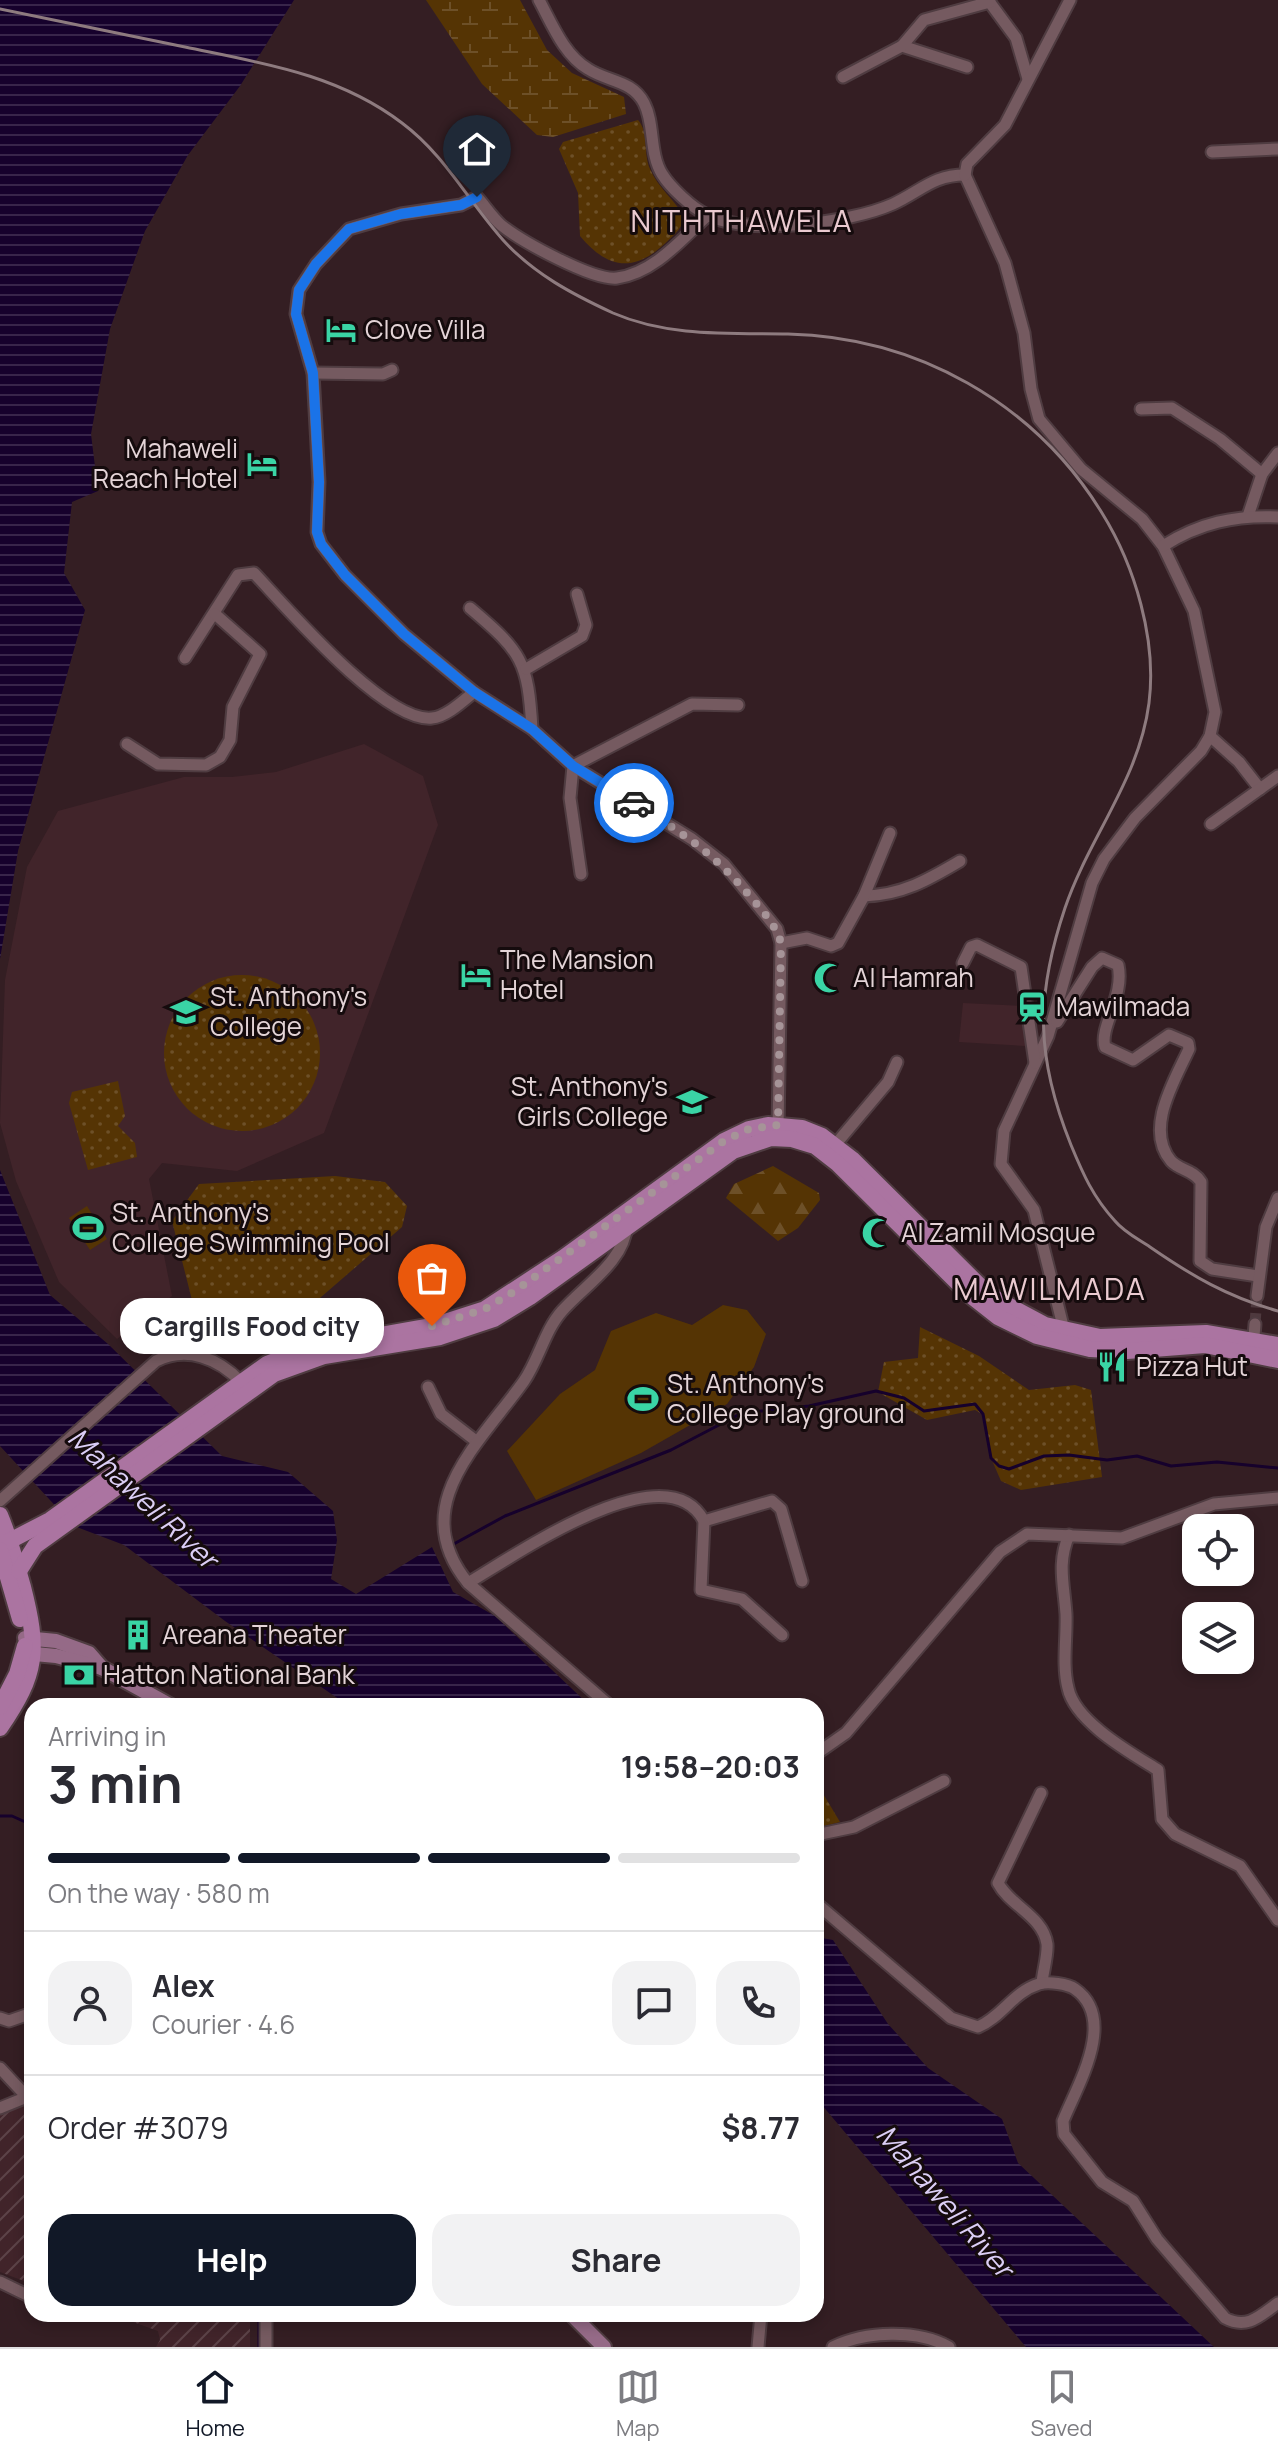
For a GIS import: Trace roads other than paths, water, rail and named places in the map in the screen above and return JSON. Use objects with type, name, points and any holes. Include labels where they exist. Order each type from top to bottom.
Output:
[{"type":"highway","points":[[5,1548],[33,1538],[54,1525],[234,1392],[301,1362],[440,1337],[486,1323],[519,1304],[627,1220],[733,1151],[778,1132],[809,1130],[835,1145],[989,1295],[1065,1338]]},
{"type":"highway","points":[[778,1132],[815,1146],[832,1158],[954,1280],[998,1317],[1025,1331],[1127,1351],[1254,1339],[1278,1345]]},
{"type":"highway","points":[[1254,1339],[1278,1360]]},
{"type":"highway","points":[[0,1508],[33,1538]]},
{"type":"highway","points":[[0,1515],[9,1575],[29,1646],[24,1688],[0,1728]]},
{"type":"highway","points":[[9,1575],[33,1538]]},
{"type":"highway","points":[[0,1707],[29,1646]]},
{"type":"main road","points":[[29,1646],[79,1649],[89,1653],[102,1668],[156,1698]]},
{"type":"main road","points":[[579,2322],[604,2347]]},
{"type":"street","points":[[539,0],[562,43],[587,69],[631,86],[645,105],[657,165],[664,178],[707,216],[758,224],[835,221],[893,204],[943,175],[965,175]]},
{"type":"street","points":[[1065,1338],[1034,1210],[1001,1164],[1004,1131],[1048,1036],[1092,883],[1104,859],[1135,818],[1183,773],[1210,736],[1215,712],[1194,611],[1163,546],[1142,519],[1081,469],[1039,419],[1031,389],[1024,333],[1005,263],[965,175],[967,164],[1005,125],[1070,0]]},
{"type":"street","points":[[843,77],[902,46],[924,20],[989,1],[1016,38],[1028,79]]},
{"type":"street","points":[[902,46],[967,67]]},
{"type":"street","points":[[1212,152],[1278,149]]},
{"type":"street","points":[[707,216],[668,253],[619,278],[604,278],[543,249],[501,224],[477,197],[461,205],[401,214],[349,229],[316,264],[296,303],[313,373],[319,482],[317,532],[321,544],[345,575],[404,634],[474,692],[532,729],[573,766],[692,839],[724,864],[777,929],[781,943],[778,1132]]},
{"type":"street","points":[[313,373],[383,374],[392,370]]},
{"type":"street","points":[[1141,409],[1172,408],[1220,439],[1262,474]]},
{"type":"street","points":[[1248,516],[1262,474],[1278,453]]},
{"type":"street","points":[[1163,546],[1191,527],[1248,516],[1278,517]]},
{"type":"street","points":[[185,658],[238,575],[254,573],[307,629],[379,697],[391,704],[417,718],[436,718],[474,692]]},
{"type":"street","points":[[526,669],[582,636],[586,625],[577,594]]},
{"type":"street","points":[[470,608],[508,640],[526,669],[532,729]]},
{"type":"street","points":[[127,744],[158,764],[206,765],[220,757],[230,740],[233,707],[260,654],[215,614]]},
{"type":"street","points":[[573,766],[692,704],[738,705]]},
{"type":"street","points":[[1210,736],[1239,762],[1260,789]]},
{"type":"street","points":[[573,766],[570,798],[581,874]]},
{"type":"street","points":[[1211,824],[1278,776]]},
{"type":"street","points":[[781,943],[807,938],[831,946],[838,943],[864,896],[890,833]]},
{"type":"street","points":[[864,896],[890,895],[917,886],[960,861]]},
{"type":"street","points":[[963,963],[971,947],[977,945],[1021,967],[1035,1065]]},
{"type":"street","points":[[1048,1036],[1092,967],[1102,958],[1109,958],[1118,965],[1119,998],[1103,1040],[1105,1047],[1133,1060],[1169,1035],[1175,1034],[1188,1043],[1189,1049],[1169,1094],[1159,1135],[1171,1161],[1197,1176],[1201,1182],[1200,1261],[1212,1269],[1258,1276]]},
{"type":"street","points":[[835,1145],[888,1082],[897,1062]]},
{"type":"street","points":[[1257,1296],[1266,1227],[1278,1198]]},
{"type":"street","points":[[601,1698],[468,1583],[450,1558],[442,1536],[443,1512],[476,1441],[527,1377],[560,1314],[620,1252],[627,1220]]},
{"type":"street","points":[[0,1501],[156,1361],[174,1352],[222,1363],[234,1392]]},
{"type":"street","points":[[428,1387],[441,1414],[476,1441]]},
{"type":"street","points":[[468,1583],[571,1523],[646,1496],[665,1495],[688,1502],[697,1508],[704,1521],[701,1590],[742,1599],[782,1635]]},
{"type":"street","points":[[824,1748],[846,1733],[1000,1552],[1027,1534],[1122,1538],[1214,1504],[1278,1498]]},
{"type":"street","points":[[704,1521],[772,1501],[781,1509],[802,1581]]},
{"type":"street","points":[[1069,1535],[1060,1573],[1066,1611],[1068,1690],[1108,1739],[1158,1770],[1162,1819],[1175,1834],[1240,1866],[1278,1920]]},
{"type":"street","points":[[824,1833],[854,1827],[944,1781]]},
{"type":"street","points":[[1041,1793],[998,1883],[1004,1895],[1039,1924],[1047,1944],[1042,1983]]},
{"type":"street","points":[[824,1910],[951,2018],[978,2027],[990,2022],[1017,1994],[1042,1983],[1072,1986],[1084,1996],[1095,2016],[1094,2041],[1063,2121],[1064,2134],[1102,2182],[1133,2201],[1157,2239],[1225,2318],[1236,2324],[1250,2323],[1278,2303]]},
{"type":"street","points":[[0,2018],[9,2021],[24,2016]]},
{"type":"street","points":[[0,2068],[24,2090]]},
{"type":"street","points":[[0,2108],[24,2098]]},
{"type":"street","points":[[0,2282],[24,2294]]},
{"type":"street","points":[[266,2322],[266,2347]]},
{"type":"street","points":[[758,2347],[760,2322]]},
{"type":"street","points":[[833,2347],[844,2341],[901,2334],[934,2339],[949,2347]]},
{"type":"water","points":[[0,0],[294,0],[240,86],[188,155],[145,231],[110,329],[91,434],[98,491],[72,502],[64,573],[85,610],[18,851],[0,959]]},
{"type":"water","name":"Mahaweli River","points":[[0,1170],[50,1295],[108,1344],[222,1456],[288,1472],[333,1511],[337,1540],[331,1579],[356,1594],[432,1547],[453,1592],[495,1616],[582,1698],[337,1698],[225,1621],[124,1545],[74,1526],[0,1446]]},
{"type":"water","name":"Mahaweli River","points":[[824,1938],[833,1940],[888,2024],[928,2068],[1002,2119],[1018,2163],[1214,2347],[1026,2347],[824,2107]]},
{"type":"waterway","points":[[452,1545],[505,1516],[671,1450],[742,1413],[809,1406],[876,1391],[904,1398],[924,1411],[975,1404],[983,1414],[991,1458],[999,1466],[1009,1469],[1044,1456],[1069,1455],[1107,1460],[1137,1456],[1171,1466],[1217,1462],[1278,1468]]},
{"type":"waterway","points":[[0,1816],[12,1816],[24,1821]]},
{"type":"waterway","points":[[259,2322],[259,2347]]},
{"type":"tunnel","points":[[1255,1324],[1257,1296]]},
{"type":"railway","points":[[0,9],[242,59],[326,82],[377,106],[402,123],[431,149],[515,252],[554,282],[598,306],[634,321],[677,330],[835,338],[882,348],[926,363],[968,383],[1007,408],[1042,439],[1074,474],[1102,513],[1124,556],[1141,604],[1151,679],[1144,731],[1135,758],[1075,882],[1055,940],[1044,999],[1046,1055],[1051,1084],[1084,1175],[1119,1225],[1211,1285],[1278,1311]]},
{"type":"place","name":"Clove Villa","points":[[341,330]]},
{"type":"place","name":"Mahaweli Reach Hotel","points":[[262,464]]},
{"type":"place","name":"The Mansion Hotel","points":[[476,975]]},
{"type":"place","name":"Al Hamrah","points":[[829,978]]},
{"type":"place","name":"Mawilmada","points":[[1032,1007]]},
{"type":"place","name":"St. Anthony's College","points":[[186,1012]]},
{"type":"place","name":"St. Anthony's Girls College","points":[[692,1102]]},
{"type":"place","name":"St. Anthony's College Swimming Pool","points":[[88,1228]]},
{"type":"place","name":"Al Zamil Mosque","points":[[877,1233]]},
{"type":"place","name":"Cargills Food city","points":[[432,1326]]},
{"type":"place","name":"Pizza Hut","points":[[1112,1367]]},
{"type":"place","name":"St. Anthony's College Play ground","points":[[643,1399]]},
{"type":"place","name":"Areana Theater","points":[[138,1635]]},
{"type":"place","name":"Hatton National Bank","points":[[79,1675]]},
{"type":"district","name":"NITHTHAWELA","points":[[742,222]]},
{"type":"district","name":"MAWILMADA","points":[[1050,1290]]}]
